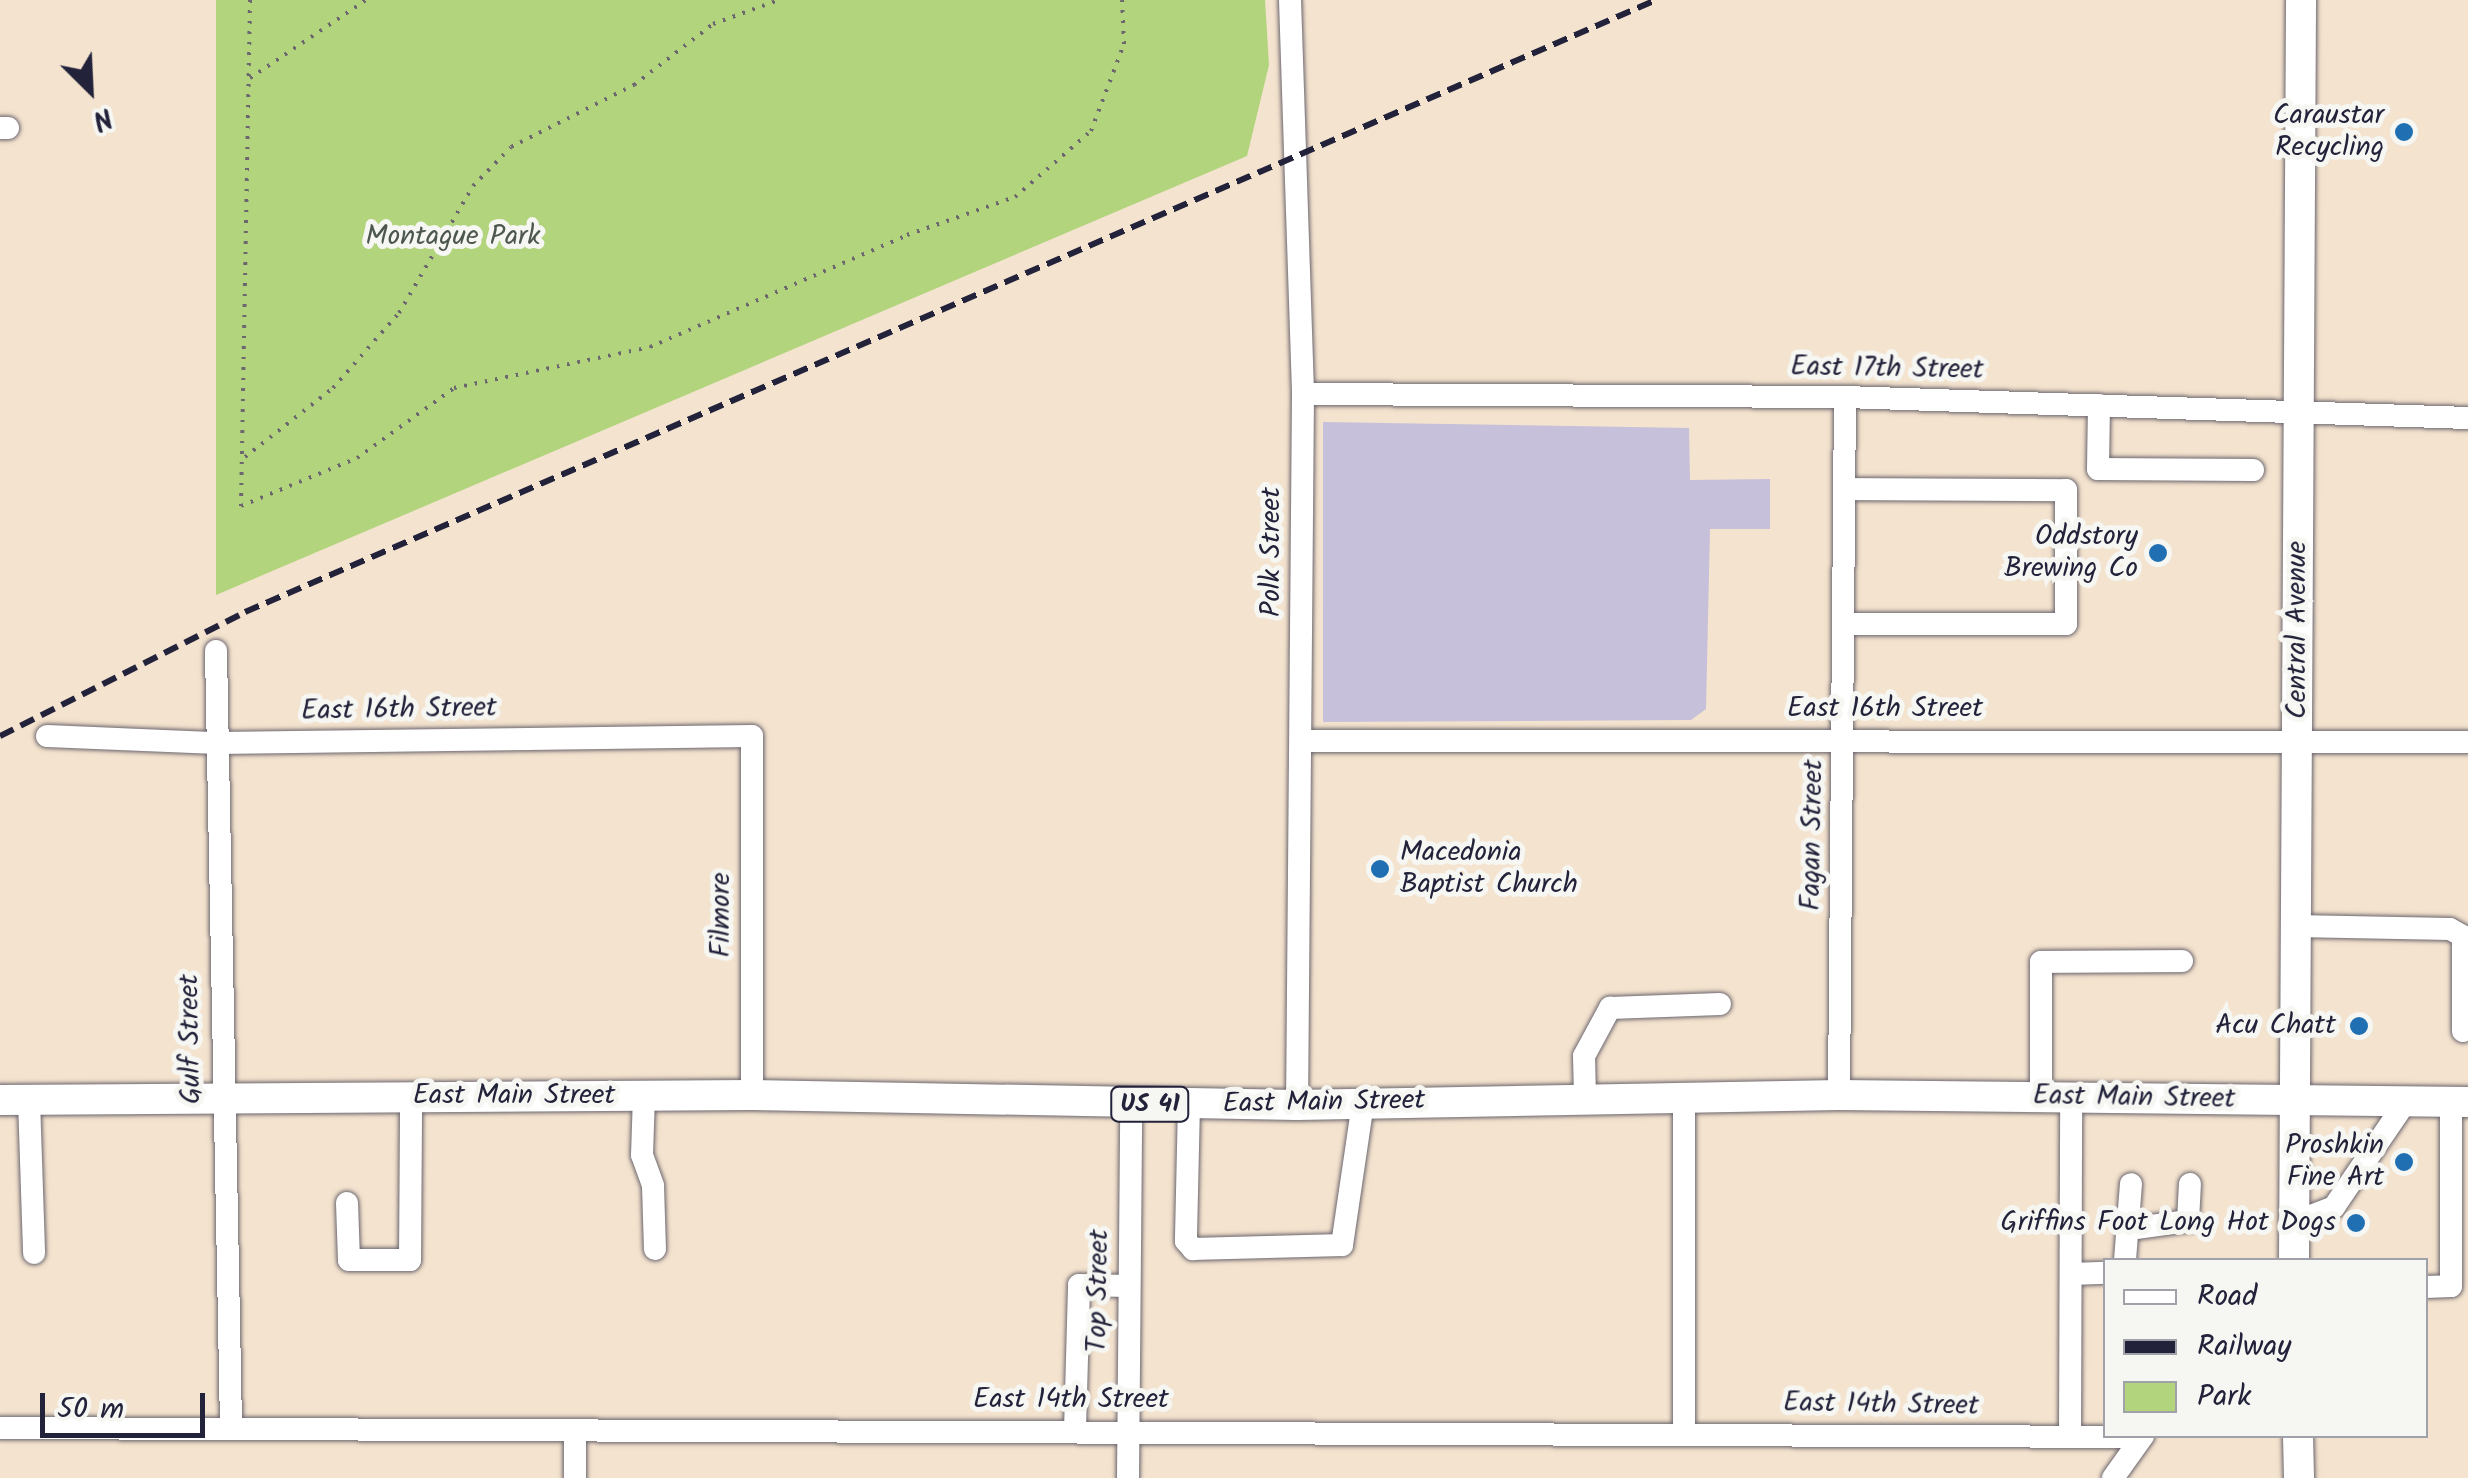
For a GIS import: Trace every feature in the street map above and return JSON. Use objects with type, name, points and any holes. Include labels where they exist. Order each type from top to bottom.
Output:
[{"type":"main road","name":"Central Avenue","points":[[2294,1258],[2300,1100],[2295,926],[2300,0]]},
{"type":"main road","name":"East Main Street","points":[[14,1100],[752,1095],[1297,1105],[1839,1095],[2459,1102]]},
{"type":"main road","points":[[2298,1438],[2299,1478]]},
{"type":"street","name":"Polk Street","points":[[1290,0],[1304,394],[1297,1105]]},
{"type":"street","name":"East 17th Street","points":[[1304,394],[1845,397],[2468,418]]},
{"type":"street","name":"Fagan Street","points":[[1839,1095],[1845,397]]},
{"type":"street","points":[[2099,404],[2098,469],[2252,470]]},
{"type":"street","points":[[1845,490],[2066,490],[2066,624],[1845,624]]},
{"type":"street","name":"Gulf Street","points":[[216,650],[231,1427]]},
{"type":"street","name":"East 16th Street","points":[[47,736],[218,742],[752,736]]},
{"type":"street","name":"Filmore","points":[[752,736],[752,1095]]},
{"type":"street","name":"East 16th Street","points":[[1301,741],[2468,742]]},
{"type":"street","points":[[2295,926],[2450,929],[2466,939],[2463,1031]]},
{"type":"street","points":[[2070,1437],[2070,1274],[2056,1097],[2040,962],[2182,962]]},
{"type":"street","points":[[1585,1097],[1584,1056],[1610,1008],[1720,1004]]},
{"type":"street","points":[[644,1095],[642,1155],[653,1186],[655,1249]]},
{"type":"street","points":[[1684,1095],[1684,1433]]},
{"type":"street","points":[[347,1203],[350,1260],[410,1260],[411,1097]]},
{"type":"street","points":[[14,1100],[34,1253]]},
{"type":"street","points":[[2296,1222],[2334,1207],[2407,1100]]},
{"type":"street","points":[[2428,1286],[2451,1286],[2459,1102]]},
{"type":"street","points":[[1189,1104],[1186,1241],[1193,1249],[1342,1244],[1363,1103]]},
{"type":"street","name":"Top Street","points":[[1128,1478],[1131,1104]]},
{"type":"street","points":[[2125,1258],[2131,1184]]},
{"type":"street","points":[[2129,1229],[2188,1221],[2190,1184]]},
{"type":"street","points":[[2070,1274],[2103,1273]]},
{"type":"street","points":[[1075,1430],[1080,1285],[1129,1286]]},
{"type":"street","name":"East 14th Street","points":[[0,1428],[2103,1437]]},
{"type":"street","points":[[575,1432],[575,1478]]},
{"type":"street","points":[[2112,1478],[2141,1438]]},
{"type":"path","points":[[250,0],[241,506],[358,458],[454,388],[650,346],[907,235],[1015,197],[1091,131],[1124,44],[1122,0]]},
{"type":"path","points":[[248,80],[366,0]]},
{"type":"path","points":[[243,458],[332,388],[399,313],[473,186],[510,147],[634,85],[713,24],[779,0]]},
{"type":"shaded area","points":[[1323,422],[1689,428],[1690,480],[1770,479],[1770,529],[1710,529],[1706,709],[1691,720],[1323,722]]},
{"type":"green space","name":"Montague Park","points":[[216,0],[1265,0],[1269,65],[1247,156],[216,595]]},
{"type":"railway","points":[[0,736],[245,612],[1656,0]]},
{"type":"place","name":"Caraustar Recycling","points":[[2404,132]]},
{"type":"place","name":"Oddstory Brewing Co","points":[[2158,553]]},
{"type":"place","name":"Macedonia Baptist Church","points":[[1380,869]]},
{"type":"place","name":"Acu Chatt","points":[[2359,1026]]},
{"type":"place","name":"Proshkin Fine Art","points":[[2404,1162]]},
{"type":"place","name":"Griffins Foot Long Hot Dogs","points":[[2356,1223]]}]
